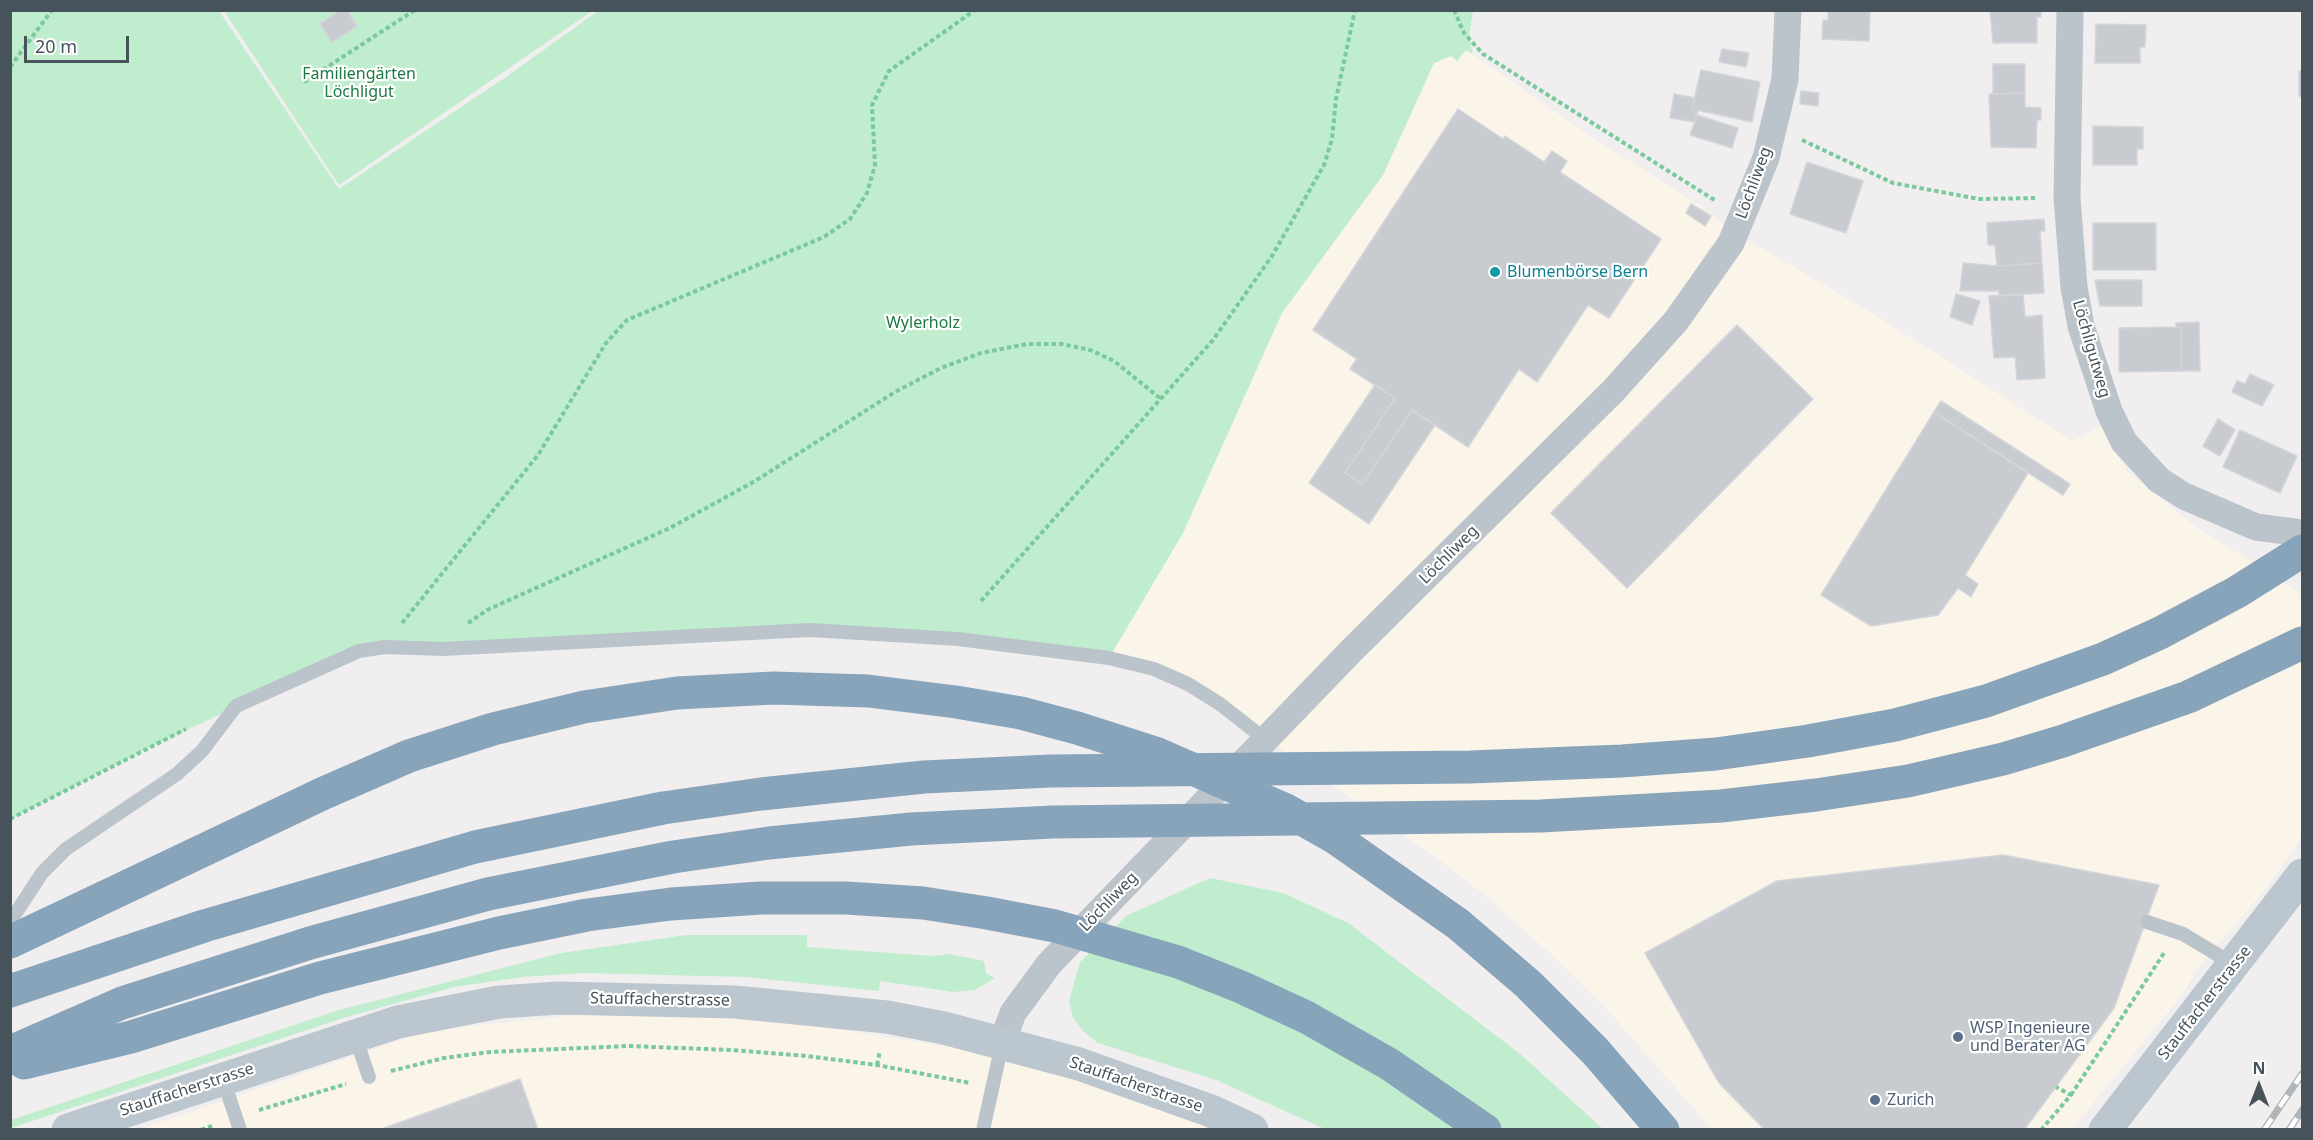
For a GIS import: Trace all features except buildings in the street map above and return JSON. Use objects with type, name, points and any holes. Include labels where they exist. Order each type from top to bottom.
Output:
[{"type":"highway","points":[[10,991],[246,913],[475,847],[663,808],[761,794],[924,777],[1145,770],[1470,767],[1622,761],[1716,754],[1808,741],[1895,725],[1986,701],[2103,659],[2160,633],[2228,597],[2302,551]]},
{"type":"highway","points":[[10,1052],[122,1003],[310,943],[488,894],[673,857],[769,843],[911,829],[1053,822],[1442,819],[1627,812],[1816,795],[1908,781],[2003,759],[2127,721],[2198,693],[2302,643]]},
{"type":"highway","points":[[10,942],[324,793],[409,756],[493,729],[584,707],[677,693],[774,688],[868,691],[1021,713],[1158,754],[1284,809],[1334,837],[1458,924],[1528,984],[1595,1051],[1663,1130]]},
{"type":"highway","points":[[10,1066],[131,1037],[341,972],[499,933],[587,915],[671,904],[760,898],[846,898],[923,903],[1055,926],[1178,962],[1241,987],[1306,1017],[1389,1064],[1485,1130]]},
{"type":"street","name":"Löchliweg","points":[[1002,1042],[1013,1013],[1049,964],[1352,650],[1613,391],[1676,321],[1731,243],[1766,158],[1785,79],[1788,10]]},
{"type":"street","name":"Löchligutweg","points":[[2070,10],[2067,198],[2074,287],[2081,326],[2109,411],[2124,442],[2159,480],[2184,496],[2256,527],[2302,533]]},
{"type":"street","name":"Stauffacherstrasse","points":[[2105,1130],[2235,965],[2302,875]]},
{"type":"street","name":"Stauffacherstrasse","points":[[68,1130],[223,1077],[398,1022],[499,1002],[603,999],[735,1002],[887,1017],[1002,1042],[1078,1064],[1157,1091],[1252,1130]]},
{"type":"lane","points":[[10,922],[42,873],[66,849],[177,774],[202,751],[236,706],[358,651],[386,647],[443,649],[810,630],[958,639],[1109,658],[1154,669],[1188,684],[1266,740]]},
{"type":"lane","points":[[2147,922],[2177,932],[2235,965]]},
{"type":"lane","points":[[354,1035],[369,1077]]},
{"type":"lane","points":[[983,1130],[994,1088],[1002,1042]]},
{"type":"lane","points":[[223,1077],[238,1124]]},
{"type":"path","points":[[10,67],[52,10]]},
{"type":"path","points":[[304,82],[415,10]]},
{"type":"path","points":[[386,647],[404,621],[538,455],[606,343],[627,320],[824,237],[850,219],[867,194],[875,165],[872,105],[889,71],[975,10]]},
{"type":"path","points":[[981,601],[1214,340],[1272,256],[1324,165],[1332,139],[1336,99],[1354,10]]},
{"type":"path","points":[[1454,10],[1464,33],[1483,54],[1743,216]]},
{"type":"path","points":[[1798,138],[1893,183],[1979,199],[2011,199]]},
{"type":"path","points":[[443,649],[472,619],[489,609],[670,528],[755,481],[895,392],[941,368],[981,353],[1027,344],[1062,344],[1090,350],[1114,361],[1161,399]]},
{"type":"path","points":[[10,819],[236,706]]},
{"type":"path","points":[[2041,1130],[2071,1095],[2177,932]]},
{"type":"path","points":[[201,1130],[238,1124],[369,1077],[444,1058],[490,1052],[628,1046],[732,1050],[877,1065],[994,1088]]},
{"type":"path","points":[[2056,1087],[2071,1095]]},
{"type":"shaded area","points":[[1466,50],[1596,140],[1704,208],[1734,232],[1872,313],[2072,441],[2101,426],[2128,472],[2195,526],[2302,594],[2302,837],[2264,891],[2198,967],[2182,995],[2072,1129],[1712,1129],[1604,1006],[1485,895],[1438,859],[1188,684],[1109,658],[1183,533],[1282,313],[1383,175],[1434,63]]},
{"type":"shaded area","points":[[581,1015],[763,1018],[984,1052],[1198,1118],[1219,1130],[138,1130],[430,1030]]},
{"type":"green space","name":"Wylerholz","points":[[11,11],[219,11],[339,189],[506,77],[598,11],[1473,11],[1469,36],[1473,54],[1466,50],[1457,61],[1451,56],[1434,63],[1383,175],[1282,313],[1183,533],[1109,658],[867,632],[385,647],[317,669],[144,750],[11,819]]},
{"type":"green space","name":"Familiengärten Löchligut","points":[[224,11],[592,11],[339,185]]},
{"type":"green space","points":[[1210,878],[1283,893],[1348,923],[1519,1053],[1603,1129],[1325,1129],[1216,1080],[1098,1043],[1084,1032],[1073,1017],[1069,1001],[1080,962],[1126,916]]},
{"type":"green space","points":[[686,935],[807,935],[807,947],[933,956],[949,954],[984,961],[986,973],[995,978],[975,990],[953,992],[880,981],[879,991],[746,977],[584,973],[522,977],[454,987],[343,1018],[11,1128],[11,1120],[339,1010],[561,953]]},
{"type":"railway","points":[[2264,1130],[2302,1074]]},
{"type":"railway","points":[[2289,1130],[2302,1110]]},
{"type":"place","name":"Blumenbörse Bern","points":[[1495,272]]},
{"type":"place","name":"WSP Ingenieure und Berater AG","points":[[1958,1037]]},
{"type":"place","name":"Zurich","points":[[1875,1100]]}]
